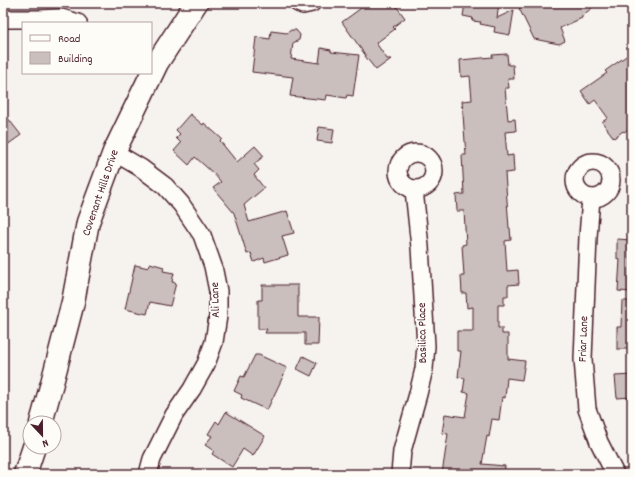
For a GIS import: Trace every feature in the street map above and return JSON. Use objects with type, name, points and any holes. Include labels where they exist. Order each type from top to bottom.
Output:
[{"type":"street","name":"Covenant Hills Drive","points":[[154,60],[196,3]]},
{"type":"street","points":[[298,3],[303,5],[312,3]]},
{"type":"street","points":[[3,19],[38,19],[62,10],[77,22]]},
{"type":"street","name":"Covenant Hills Drive","points":[[43,415],[73,302],[88,222],[114,152],[148,74]]},
{"type":"street","name":"Ali Lane","points":[[114,152],[165,186],[181,204],[202,235],[213,266],[218,291],[218,316],[212,349],[206,364],[171,421],[152,459],[148,474]]},
{"type":"street","name":"Basilica Place","points":[[400,474],[402,451],[424,369],[426,346],[420,247],[414,190]]},
{"type":"street","name":"Friar Lane","points":[[591,198],[583,359],[587,409],[599,442],[615,474]]},
{"type":"street","points":[[25,474],[31,455]]},
{"type":"building","points":[[368,3],[394,3],[405,18],[393,27],[395,29],[376,43],[387,59],[391,59],[376,70],[342,22]]},
{"type":"building","points":[[475,3],[499,3],[497,18],[514,10],[510,35],[494,32],[495,27],[480,24],[481,22],[472,21],[473,18],[463,16],[465,4],[474,6]]},
{"type":"building","points":[[529,3],[598,3],[582,16],[582,18],[560,28],[565,41],[559,44],[534,39],[519,8]]},
{"type":"building","points":[[291,30],[296,30],[300,35],[299,40],[293,43],[291,59],[319,63],[321,48],[331,50],[331,52],[359,55],[353,96],[347,95],[346,98],[327,95],[326,100],[290,96],[293,77],[252,72],[256,37],[270,39],[271,31],[287,33]]},
{"type":"building","points":[[632,52],[632,127],[624,132],[623,131],[614,138],[602,122],[608,118],[595,100],[590,104],[581,91],[607,73],[605,71]]},
{"type":"building","points":[[507,54],[508,65],[513,65],[514,79],[508,79],[509,88],[505,88],[508,120],[515,119],[516,131],[505,132],[507,156],[513,155],[514,172],[505,173],[511,240],[505,241],[507,271],[518,270],[519,284],[508,285],[508,296],[504,296],[504,305],[498,305],[498,328],[502,328],[502,334],[508,334],[508,359],[525,361],[522,380],[507,378],[505,398],[502,397],[499,420],[492,419],[489,437],[487,436],[482,464],[505,466],[504,474],[442,474],[448,434],[442,433],[445,414],[465,417],[469,393],[463,392],[465,378],[458,377],[461,351],[457,351],[457,331],[473,331],[473,307],[467,308],[466,293],[462,293],[461,276],[464,276],[462,245],[466,244],[464,211],[457,211],[456,195],[464,194],[462,155],[466,155],[462,101],[472,100],[470,76],[461,77],[460,60],[493,57],[492,55]]},
{"type":"building","points":[[3,112],[21,135],[3,148]]},
{"type":"building","points":[[190,114],[203,125],[204,123],[222,139],[220,141],[237,162],[255,146],[264,156],[254,164],[259,170],[254,175],[264,188],[244,205],[249,222],[287,211],[294,233],[282,236],[288,255],[265,262],[264,258],[254,262],[251,253],[247,254],[234,213],[213,188],[221,182],[195,157],[189,165],[174,151],[181,143],[176,138],[180,134],[176,130]]},
{"type":"building","points":[[319,127],[334,129],[332,143],[317,141]]},
{"type":"building","points":[[617,239],[632,240],[632,292],[618,291],[620,260],[617,259]]},
{"type":"building","points":[[150,263],[164,267],[163,271],[174,273],[172,282],[176,283],[170,306],[150,302],[147,314],[125,309],[135,265],[149,268]]},
{"type":"building","points":[[262,285],[298,285],[298,317],[319,317],[318,345],[305,345],[305,333],[265,333],[267,329],[258,329],[258,300],[262,300]]},
{"type":"building","points":[[622,301],[632,301],[632,349],[617,349],[617,327],[621,327]]},
{"type":"building","points":[[255,355],[259,355],[287,368],[267,410],[241,398],[242,395],[234,391],[241,376],[244,377]]},
{"type":"building","points":[[303,356],[317,363],[311,376],[297,369]]},
{"type":"building","points":[[632,375],[632,397],[617,398],[615,376]]},
{"type":"building","points":[[226,412],[265,436],[253,456],[243,449],[232,467],[212,454],[214,451],[205,445],[212,436],[208,434],[216,421],[219,424]]}]
